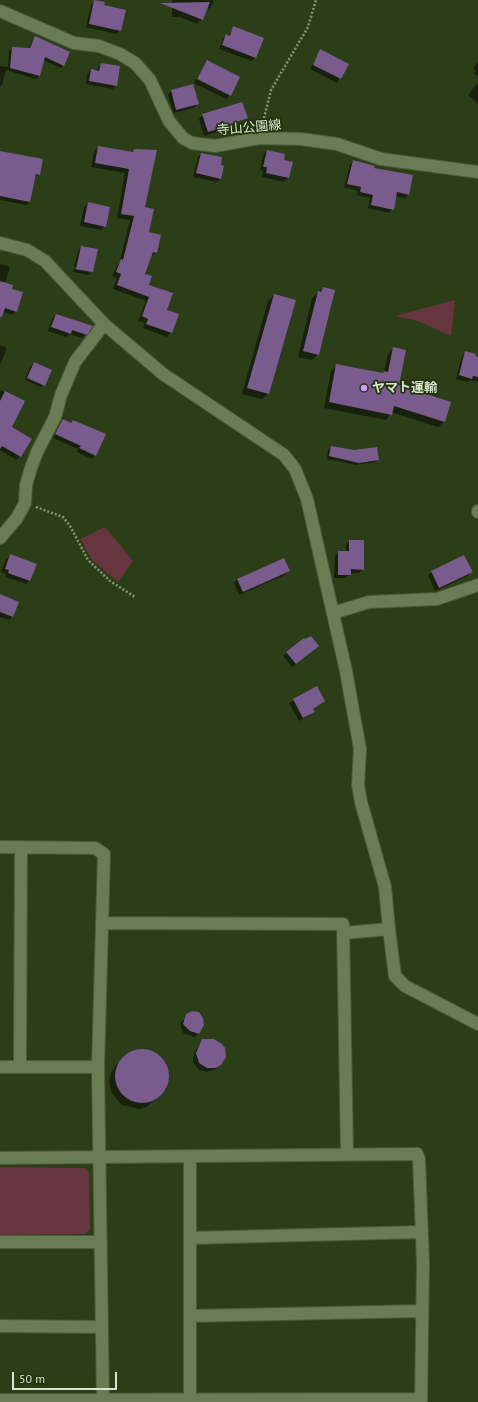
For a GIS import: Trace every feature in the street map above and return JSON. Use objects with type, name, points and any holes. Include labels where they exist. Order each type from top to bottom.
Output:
[{"type":"street","name":"寺山公園線","points":[[0,11],[74,43],[99,46],[120,54],[135,63],[150,80],[171,124],[183,138],[192,143],[215,146],[259,138],[301,139],[350,148],[381,159],[478,172]]},
{"type":"street","points":[[0,243],[27,250],[45,261],[104,324],[163,374],[284,455],[295,469],[307,499],[346,671],[360,748],[358,785],[361,802],[385,887],[395,976],[405,986],[478,1024]]},
{"type":"street","points":[[0,538],[17,518],[25,503],[26,485],[30,468],[55,417],[66,380],[75,362],[104,324]]},
{"type":"street","points":[[333,613],[369,602],[437,599],[478,585]]},
{"type":"street","points":[[0,847],[22,846],[94,848],[104,854],[98,1067],[103,1401]]},
{"type":"street","points":[[20,1067],[22,846]]},
{"type":"street","points":[[102,923],[343,924],[347,1153]]},
{"type":"street","points":[[344,933],[389,929]]},
{"type":"street","points":[[0,1067],[98,1067]]},
{"type":"street","points":[[0,1158],[190,1157],[347,1153],[417,1154],[419,1159],[422,1232],[421,1400],[0,1400]]},
{"type":"street","points":[[190,1157],[190,1401]]},
{"type":"street","points":[[190,1238],[422,1232]]},
{"type":"street","points":[[0,1242],[101,1242]]},
{"type":"street","points":[[190,1316],[421,1311]]},
{"type":"street","points":[[0,1326],[102,1327]]},
{"type":"path","points":[[259,138],[271,90],[308,27],[316,0]]},
{"type":"path","points":[[25,503],[63,518],[70,526],[88,560],[110,581],[136,597]]},
{"type":"shaded area","points":[[455,300],[451,336],[418,321],[395,316]]},
{"type":"shaded area","points":[[105,527],[133,561],[118,582],[92,560],[80,539]]},
{"type":"shaded area","points":[[0,1167],[85,1168],[89,1173],[90,1230],[85,1234],[0,1235]]},
{"type":"building","points":[[94,0],[105,2],[104,5],[126,10],[121,31],[89,24]]},
{"type":"building","points":[[210,2],[203,20],[160,3]]},
{"type":"building","points":[[233,26],[264,38],[256,58],[222,45],[226,34],[230,36]]},
{"type":"building","points":[[35,36],[70,52],[64,66],[45,57],[40,76],[10,68],[12,47],[30,48]]},
{"type":"building","points":[[320,49],[349,64],[341,79],[313,65]]},
{"type":"building","points":[[207,60],[240,77],[231,96],[197,79]]},
{"type":"building","points":[[101,63],[120,66],[117,86],[89,81],[91,69],[99,71]]},
{"type":"building","points":[[193,84],[199,104],[176,110],[171,90]]},
{"type":"building","points":[[242,102],[248,118],[208,132],[202,114]]},
{"type":"building","points":[[98,146],[133,152],[134,149],[157,150],[145,207],[154,209],[149,232],[161,235],[157,253],[153,252],[145,274],[152,276],[149,285],[173,293],[167,310],[179,314],[172,333],[146,324],[148,319],[142,316],[149,297],[117,285],[121,274],[116,272],[121,259],[123,260],[134,216],[121,214],[129,169],[95,163]]},
{"type":"building","points":[[267,150],[285,154],[284,160],[293,162],[289,178],[266,173],[267,167],[263,167]]},
{"type":"building","points":[[0,151],[43,159],[40,175],[36,174],[30,202],[0,196]]},
{"type":"building","points":[[201,153],[222,157],[221,165],[224,166],[221,179],[196,173]]},
{"type":"building","points":[[353,160],[375,166],[374,168],[413,175],[409,195],[397,192],[394,210],[371,205],[373,195],[360,192],[361,187],[347,184]]},
{"type":"building","points":[[88,202],[110,207],[106,227],[84,222]]},
{"type":"building","points":[[81,246],[98,249],[93,272],[76,269]]},
{"type":"building","points":[[0,281],[13,285],[12,289],[23,292],[17,312],[5,308],[2,317],[0,317]]},
{"type":"building","points":[[323,287],[335,290],[319,355],[303,351],[318,291],[321,292]]},
{"type":"building","points":[[274,294],[296,300],[269,394],[247,388]]},
{"type":"building","points":[[56,314],[93,326],[87,335],[72,330],[71,334],[51,327]]},
{"type":"building","name":"ヤマト運輸","points":[[393,347],[406,350],[399,385],[451,402],[445,422],[394,406],[392,415],[329,402],[336,364],[383,373],[384,371],[388,372]]},
{"type":"building","points":[[465,351],[476,354],[475,356],[478,357],[478,377],[473,376],[472,379],[459,375]]},
{"type":"building","points":[[34,362],[52,370],[45,386],[27,378]]},
{"type":"building","points":[[5,391],[25,401],[12,427],[32,439],[21,457],[2,446],[0,449],[0,401]]},
{"type":"building","points":[[63,419],[71,423],[73,420],[106,434],[96,456],[79,448],[81,446],[55,434]]},
{"type":"building","points":[[331,446],[354,450],[377,447],[379,460],[359,463],[329,456]]},
{"type":"building","points":[[349,540],[364,540],[364,570],[351,569],[351,575],[338,575],[338,551],[349,551]]},
{"type":"building","points":[[10,554],[37,564],[30,581],[8,573],[9,570],[5,569]]},
{"type":"building","points":[[464,555],[473,572],[439,588],[431,571]]},
{"type":"building","points":[[284,558],[290,571],[243,592],[237,579]]},
{"type":"building","points":[[0,594],[19,602],[13,617],[0,612]]},
{"type":"building","points":[[311,636],[319,646],[296,664],[286,652],[304,638],[305,639]]},
{"type":"building","points":[[317,686],[325,701],[313,709],[315,712],[303,718],[293,699]]},
{"type":"building","points":[[192,1011],[199,1012],[203,1018],[204,1025],[199,1034],[190,1031],[183,1024],[186,1014]]},
{"type":"building","points":[[202,1039],[214,1039],[225,1048],[226,1057],[221,1065],[216,1068],[207,1068],[199,1063],[196,1053]]},
{"type":"building","points":[[137,1049],[147,1049],[157,1053],[165,1061],[169,1071],[169,1081],[165,1091],[157,1099],[147,1103],[137,1103],[127,1099],[119,1091],[115,1081],[115,1071],[119,1061],[127,1053]]},
{"type":"place","name":"ヤマト運輸","points":[[364,388]]}]
